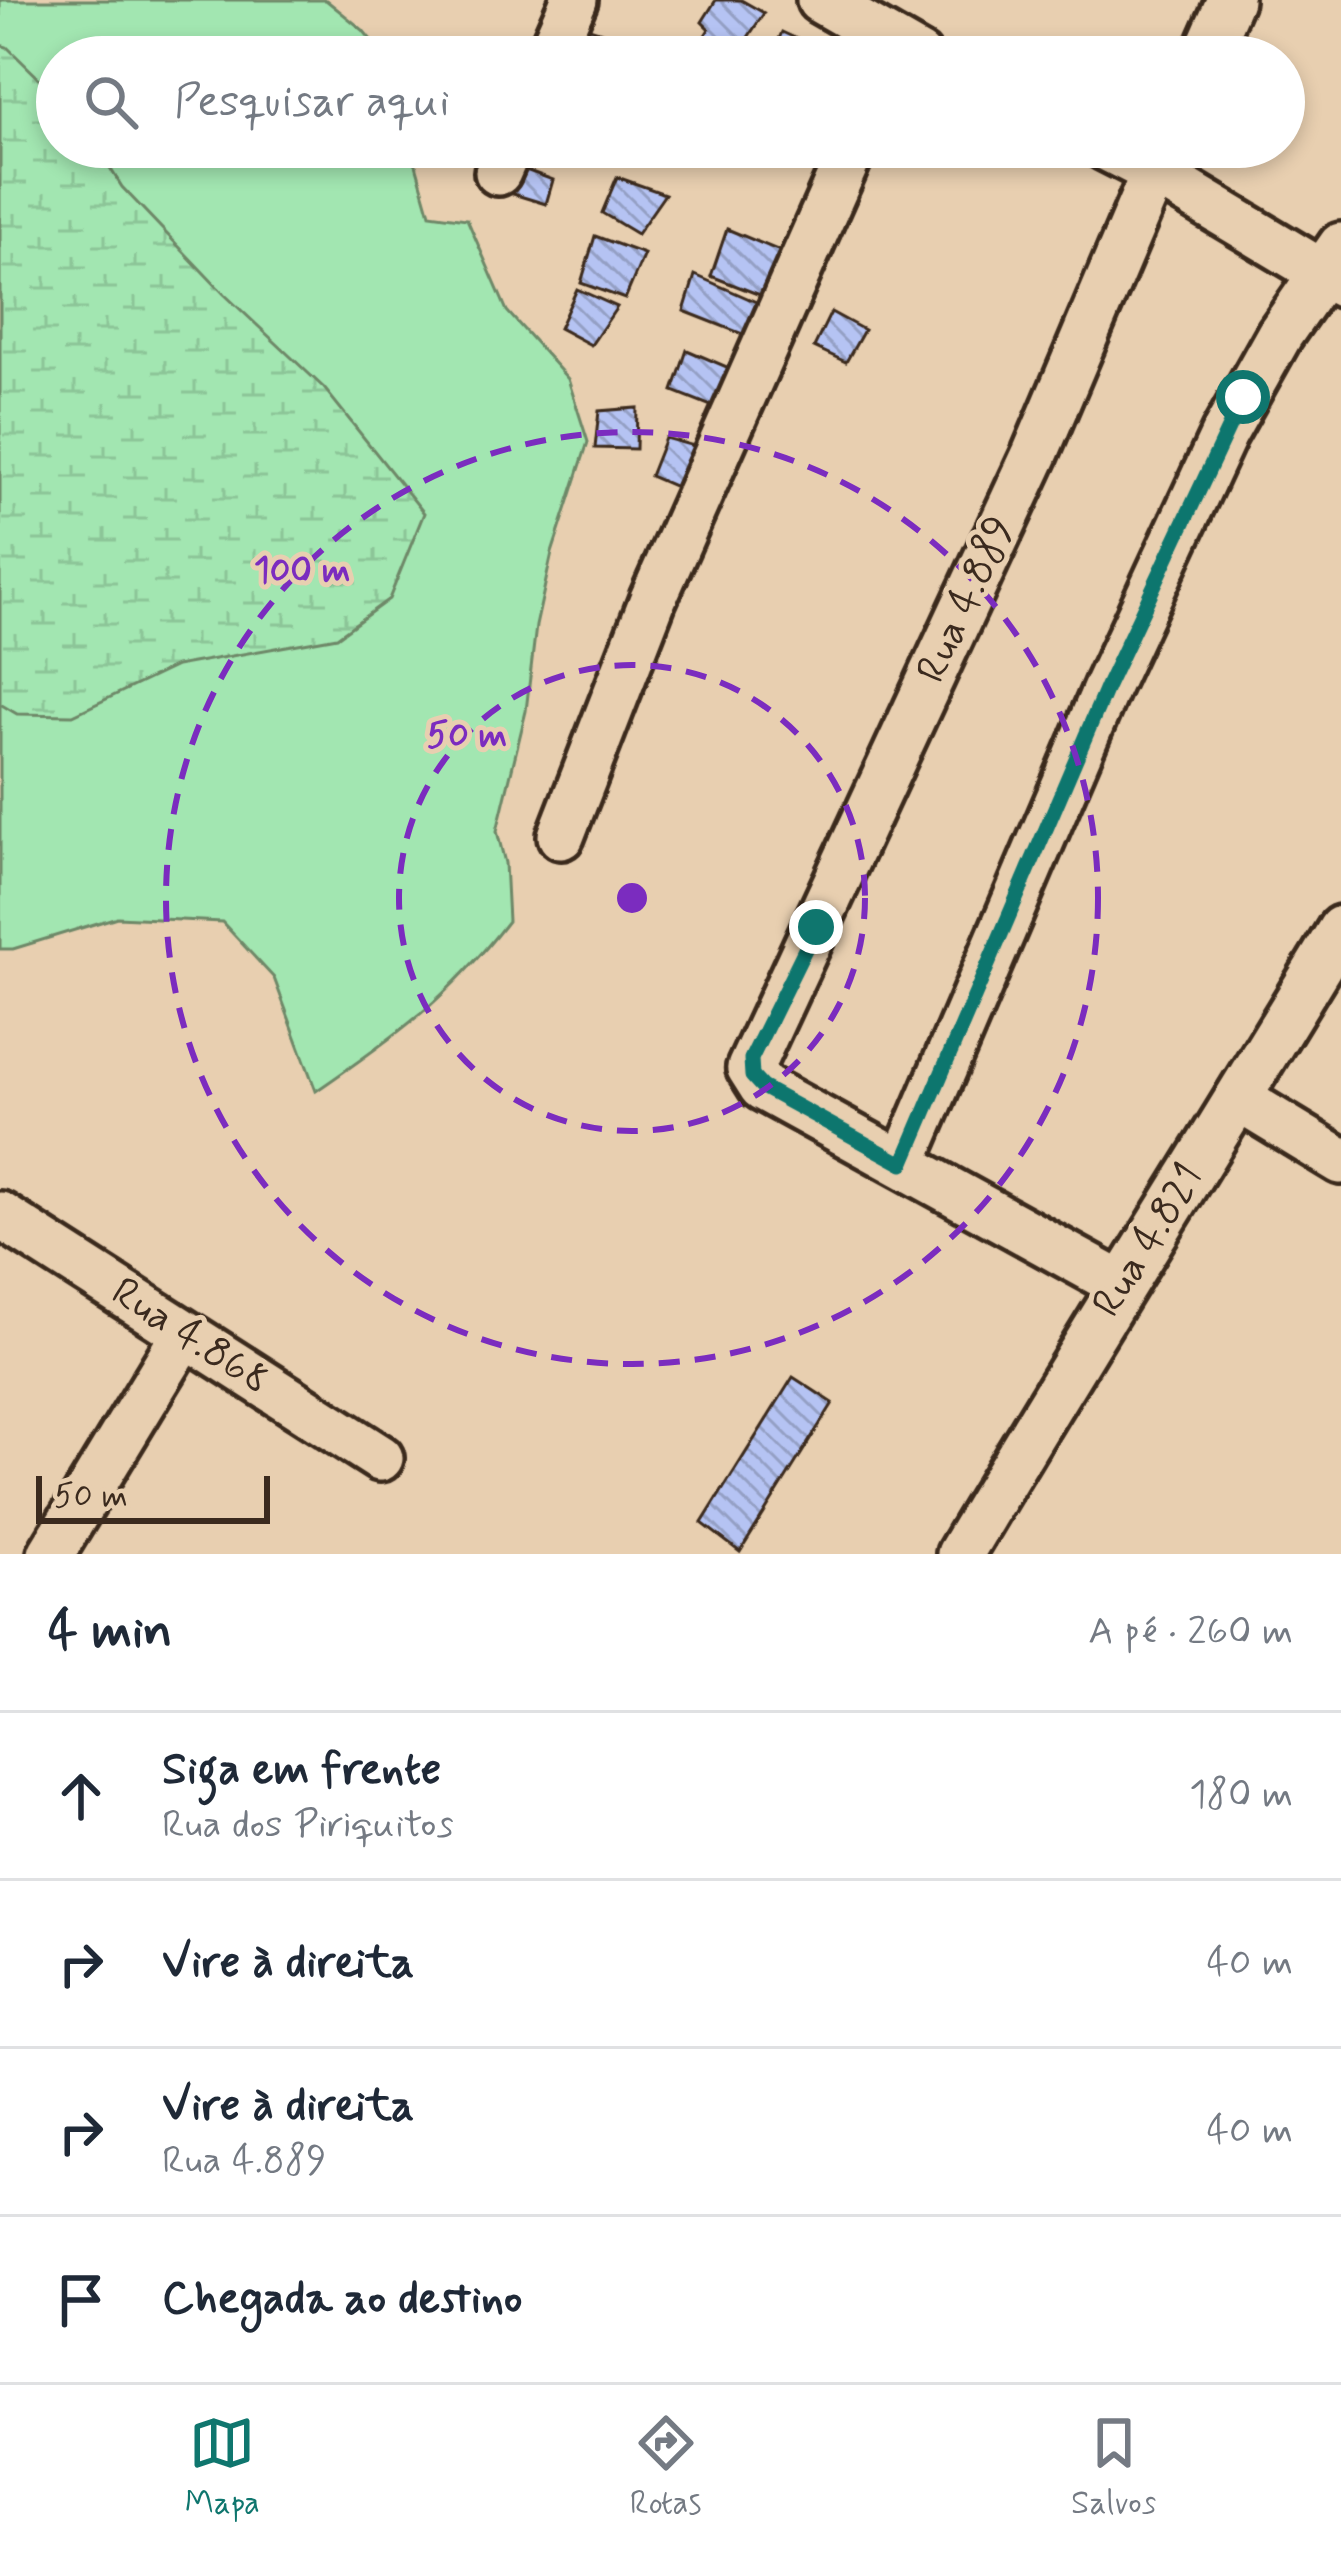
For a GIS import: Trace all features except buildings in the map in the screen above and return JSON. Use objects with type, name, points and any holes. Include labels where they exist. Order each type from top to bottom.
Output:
[{"type":"street","points":[[558,36],[574,0]]},
{"type":"street","points":[[820,0],[876,36]]},
{"type":"street","points":[[1214,36],[1230,0]]},
{"type":"street","points":[[561,836],[653,599],[844,168]]},
{"type":"street","name":"Rua 4.889","points":[[903,1164],[762,1087],[750,1068],[1035,454],[1155,168]]},
{"type":"street","points":[[1120,1284],[903,1164],[1107,686],[1224,434],[1280,334],[1334,268],[1173,168]]},
{"type":"street","name":"Rua 4.821","points":[[959,1554],[1341,928]]},
{"type":"street","points":[[1239,1099],[1341,1161]]},
{"type":"street","name":"Rua 4.868","points":[[0,1215],[380,1458]]},
{"type":"street","points":[[51,1554],[184,1335]]},
{"type":"green space","points":[[0,0],[326,0],[368,36],[36,36],[36,168],[417,168],[430,214],[467,219],[507,311],[568,379],[588,442],[552,553],[536,626],[526,711],[497,831],[505,863],[508,921],[420,1015],[316,1091],[274,978],[222,922],[117,917],[0,949]]},
{"type":"green space","points":[[0,45],[36,75],[36,168],[110,168],[122,187],[224,294],[324,388],[424,513],[389,599],[337,637],[176,666],[73,715],[17,714],[0,704]]},
{"type":"route","points":[[816,927],[751,1059],[752,1076],[762,1087],[903,1164],[1107,686],[1243,397]]}]
